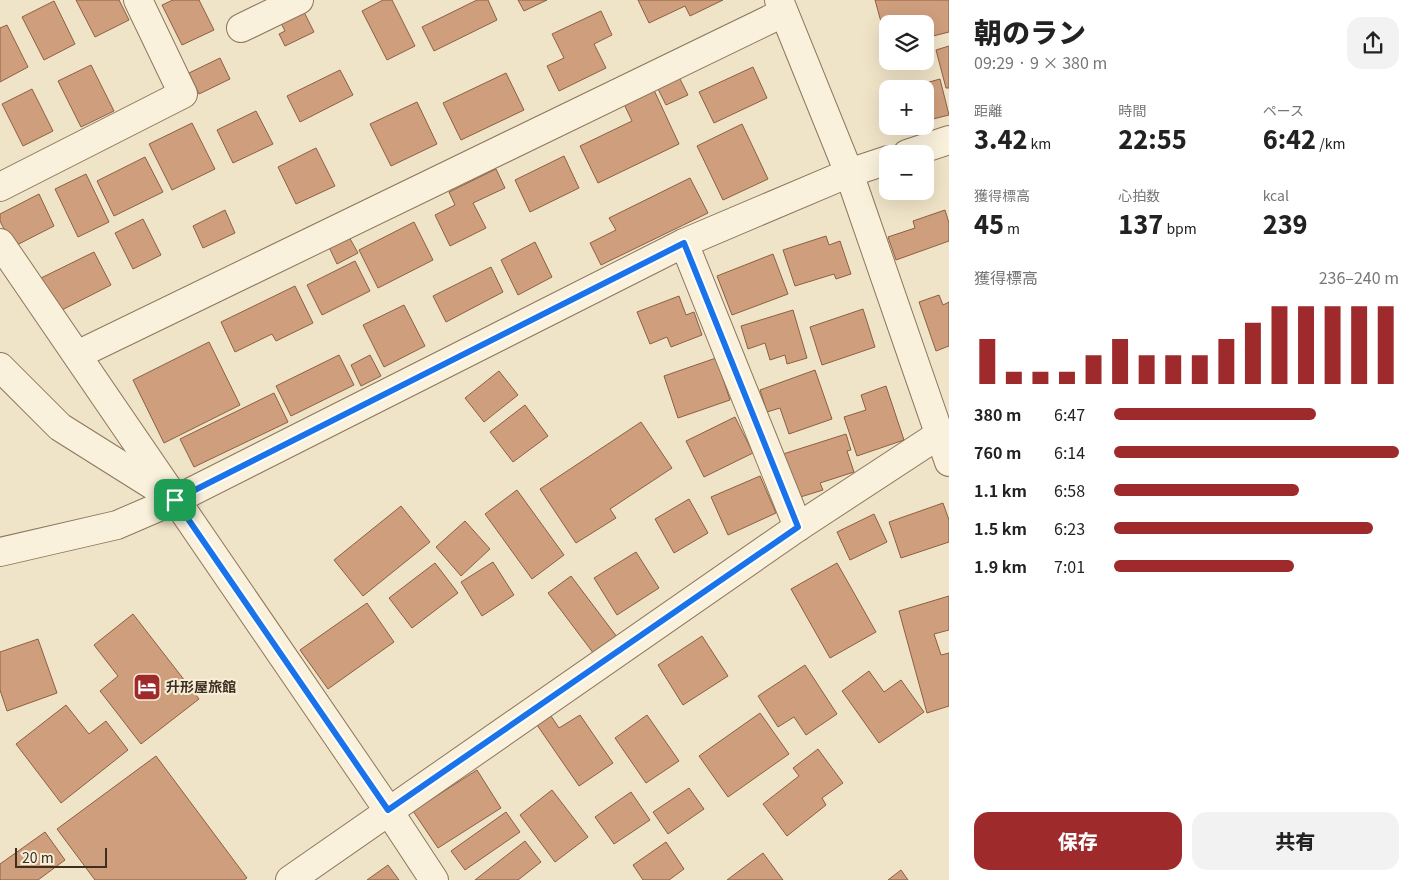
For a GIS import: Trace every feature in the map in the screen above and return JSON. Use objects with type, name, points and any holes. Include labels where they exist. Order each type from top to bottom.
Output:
[{"type":"street","points":[[0,187],[183,94],[138,0]]},
{"type":"street","points":[[241,28],[299,0]]},
{"type":"street","points":[[77,355],[781,6],[849,174],[949,462]]},
{"type":"street","points":[[934,145],[949,140]]},
{"type":"street","points":[[0,552],[117,525],[175,500],[684,243],[879,163]]},
{"type":"street","points":[[0,242],[434,880]]},
{"type":"street","points":[[684,243],[798,527]]},
{"type":"street","points":[[0,367],[60,427],[175,500]]},
{"type":"street","points":[[290,880],[388,810],[798,527],[940,434]]},
{"type":"building","points":[[76,0],[119,0],[129,20],[95,37]]},
{"type":"building","points":[[173,0],[199,0],[214,30],[182,45],[162,5]]},
{"type":"building","points":[[383,0],[392,0],[415,46],[387,60],[362,11]]},
{"type":"building","points":[[477,0],[488,0],[497,20],[434,51],[422,27]]},
{"type":"building","points":[[518,0],[547,0],[524,11]]},
{"type":"building","points":[[638,0],[723,0],[690,16],[685,6],[649,23]]},
{"type":"building","points":[[875,0],[949,0],[949,32],[934,36],[934,15],[879,15]]},
{"type":"building","points":[[54,1],[75,44],[44,60],[22,17]]},
{"type":"building","points":[[303,10],[314,32],[285,46],[279,34],[285,31],[280,21]]},
{"type":"building","points":[[601,11],[612,35],[594,44],[606,68],[559,91],[547,66],[564,58],[552,34]]},
{"type":"building","points":[[7,25],[28,67],[0,82],[0,28]]},
{"type":"building","points":[[949,46],[949,88],[946,88],[936,50]]},
{"type":"building","points":[[220,58],[230,79],[199,94],[189,73]]},
{"type":"building","points":[[91,65],[114,111],[81,127],[58,81]]},
{"type":"building","points":[[753,67],[767,98],[714,123],[699,92]]},
{"type":"building","points":[[340,70],[353,95],[300,122],[287,96]]},
{"type":"building","points":[[506,73],[524,110],[461,140],[443,103]]},
{"type":"building","points":[[679,77],[688,95],[666,105],[657,87]]},
{"type":"building","points":[[940,79],[949,115],[934,119],[934,81]]},
{"type":"building","points":[[653,88],[679,144],[598,183],[580,146],[632,121],[623,102]]},
{"type":"building","points":[[32,89],[53,131],[23,146],[2,104]]},
{"type":"building","points":[[417,102],[437,144],[391,166],[370,124]]},
{"type":"building","points":[[256,111],[273,144],[233,163],[217,130]]},
{"type":"building","points":[[192,123],[215,169],[172,190],[149,144]]},
{"type":"building","points":[[742,124],[768,179],[723,200],[697,146]]},
{"type":"building","points":[[316,148],[335,186],[296,204],[278,167]]},
{"type":"building","points":[[564,156],[579,188],[530,212],[515,180]]},
{"type":"building","points":[[145,157],[163,192],[114,216],[97,181]]},
{"type":"building","points":[[496,169],[505,188],[473,203],[486,228],[450,246],[435,215],[455,205],[449,192]]},
{"type":"building","points":[[86,174],[109,222],[78,237],[55,189]]},
{"type":"building","points":[[690,178],[708,213],[601,265],[590,243],[616,230],[609,218]]},
{"type":"building","points":[[39,194],[54,226],[13,247],[0,221],[0,214]]},
{"type":"building","points":[[225,210],[235,233],[203,248],[193,226]]},
{"type":"building","points":[[945,210],[949,223],[949,241],[896,260],[888,237],[915,228],[913,221]]},
{"type":"building","points":[[143,219],[161,255],[133,269],[115,233]]},
{"type":"building","points":[[414,222],[433,260],[378,288],[359,250]]},
{"type":"building","points":[[348,235],[358,253],[337,264],[328,245]]},
{"type":"building","points":[[826,236],[829,245],[840,241],[851,274],[836,279],[834,274],[795,286],[783,250]]},
{"type":"building","points":[[535,242],[552,277],[518,295],[501,260]]},
{"type":"building","points":[[94,252],[111,285],[56,313],[39,279]]},
{"type":"building","points":[[773,254],[788,294],[732,315],[717,276]]},
{"type":"building","points":[[355,261],[370,291],[322,315],[307,285]]},
{"type":"building","points":[[491,267],[503,292],[446,322],[433,296]]},
{"type":"building","points":[[295,286],[313,323],[276,341],[272,334],[235,352],[221,322]]},
{"type":"building","points":[[939,295],[943,305],[949,302],[949,346],[936,351],[919,302]]},
{"type":"building","points":[[679,296],[686,315],[694,312],[702,335],[671,347],[667,337],[650,344],[637,312]]},
{"type":"building","points":[[404,305],[425,346],[384,367],[363,325]]},
{"type":"building","points":[[863,309],[875,347],[822,365],[810,327]]},
{"type":"building","points":[[793,310],[807,358],[787,364],[785,355],[770,360],[765,343],[748,349],[741,326]]},
{"type":"building","points":[[209,342],[240,405],[164,443],[133,380]]},
{"type":"building","points":[[339,355],[354,385],[291,416],[276,386]]},
{"type":"building","points":[[370,355],[381,376],[361,386],[351,365]]},
{"type":"building","points":[[716,358],[730,400],[678,418],[664,376]]},
{"type":"building","points":[[815,370],[832,419],[789,434],[780,408],[767,412],[760,390]]},
{"type":"building","points":[[499,371],[518,395],[484,422],[465,398]]},
{"type":"building","points":[[886,386],[904,440],[857,456],[844,417],[866,410],[861,395]]},
{"type":"building","points":[[274,393],[288,422],[194,467],[180,439]]},
{"type":"building","points":[[525,405],[548,436],[513,462],[490,432]]},
{"type":"building","points":[[735,417],[753,453],[704,477],[686,441]]},
{"type":"building","points":[[641,422],[672,468],[610,509],[616,518],[576,543],[540,489]]},
{"type":"building","points":[[846,434],[851,450],[847,451],[854,472],[820,483],[823,490],[794,499],[780,455]]},
{"type":"building","points":[[760,476],[776,513],[728,535],[711,497]]},
{"type":"building","points":[[517,490],[564,555],[532,579],[485,514]]},
{"type":"building","points":[[689,499],[708,533],[674,553],[655,519]]},
{"type":"building","points":[[943,503],[949,520],[949,542],[901,558],[889,522]]},
{"type":"building","points":[[401,506],[430,542],[363,596],[334,560]]},
{"type":"building","points":[[874,514],[887,542],[850,560],[837,532]]},
{"type":"building","points":[[465,521],[490,549],[461,576],[436,547]]},
{"type":"building","points":[[636,552],[659,588],[617,615],[594,578]]},
{"type":"building","points":[[493,562],[514,595],[482,616],[461,582]]},
{"type":"building","points":[[435,563],[458,593],[412,628],[389,598]]},
{"type":"building","points":[[837,563],[876,632],[830,658],[791,589]]},
{"type":"building","points":[[571,576],[617,637],[594,654],[548,593]]},
{"type":"building","points":[[949,596],[949,630],[934,634],[941,655],[949,653],[949,706],[927,713],[899,611]]},
{"type":"building","points":[[367,603],[394,642],[328,689],[300,650]]},
{"type":"building","points":[[133,614],[199,699],[141,744],[100,691],[118,676],[94,645]]},
{"type":"building","points":[[702,636],[728,676],[683,705],[658,665]]},
{"type":"building","points":[[38,639],[57,693],[7,711],[0,690],[0,652]]},
{"type":"building","points":[[805,665],[837,714],[806,735],[794,717],[778,727],[758,696]]},
{"type":"building","points":[[869,671],[884,692],[901,680],[924,712],[879,743],[842,691]]},
{"type":"building","points":[[66,705],[89,734],[106,721],[128,750],[61,803],[16,744]]},
{"type":"building","points":[[760,713],[789,754],[728,797],[699,756]]},
{"type":"building","points":[[580,715],[613,763],[579,786],[537,725],[551,716],[559,728]]},
{"type":"building","points":[[647,715],[679,761],[646,783],[615,738]]},
{"type":"building","points":[[818,749],[843,783],[822,798],[826,805],[787,836],[763,804],[799,776],[793,768]]},
{"type":"building","points":[[156,756],[247,878],[244,880],[95,880],[57,829]]},
{"type":"building","points":[[477,770],[501,808],[438,848],[413,811]]},
{"type":"building","points":[[689,788],[704,809],[668,834],[653,812]]},
{"type":"building","points":[[552,790],[588,837],[555,862],[520,815]]},
{"type":"building","points":[[631,792],[650,820],[614,844],[595,817]]},
{"type":"building","points":[[506,812],[520,832],[465,870],[451,851]]},
{"type":"building","points":[[45,832],[65,860],[38,880],[0,880],[0,864]]},
{"type":"building","points":[[525,841],[541,862],[518,880],[475,880]]},
{"type":"building","points":[[666,842],[684,869],[669,880],[643,880],[633,865]]},
{"type":"building","points":[[763,853],[783,880],[727,880]]},
{"type":"building","points":[[388,865],[399,880],[367,880]]},
{"type":"building","points":[[901,870],[908,880],[888,880]]},
{"type":"place","name":"升形屋旅館","points":[[147,687]]},
{"type":"route","points":[[684,243],[798,527],[388,810],[175,500],[684,243]]}]
